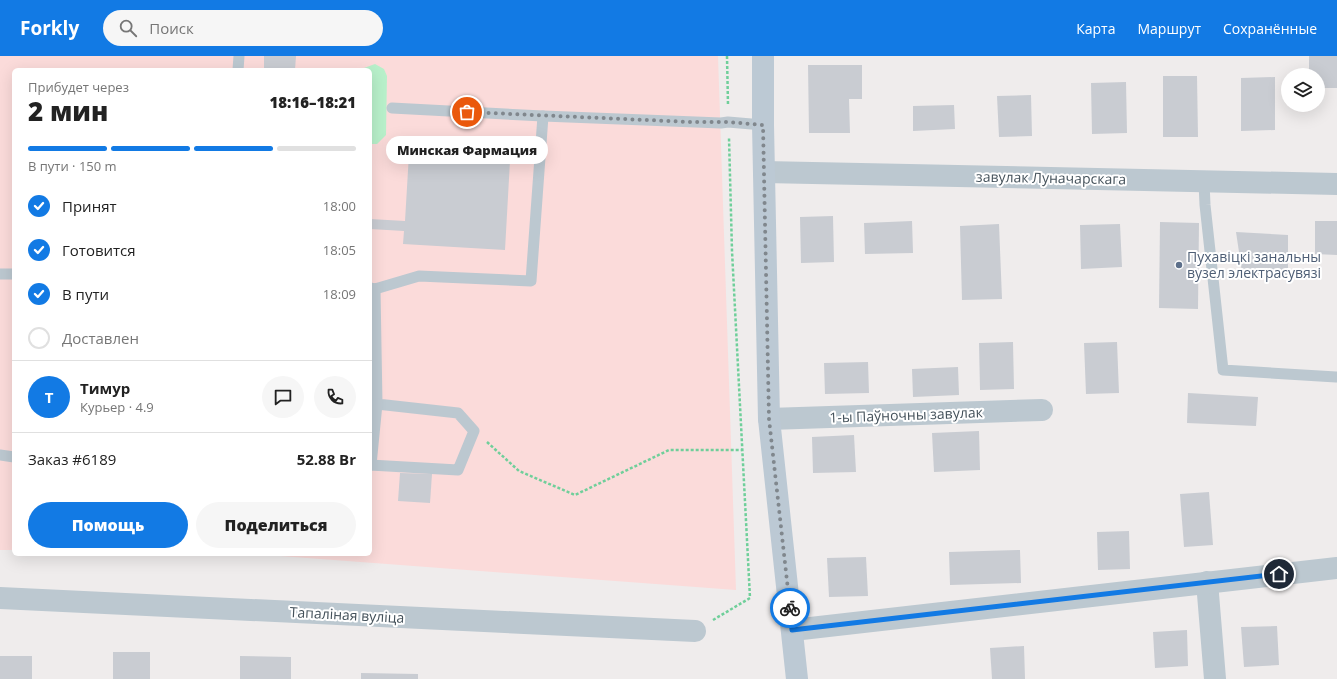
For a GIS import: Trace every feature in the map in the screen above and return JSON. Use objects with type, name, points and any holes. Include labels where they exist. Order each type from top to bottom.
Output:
[{"type":"main road","points":[[763,56],[769,419],[797,679]]},
{"type":"street","name":"завулак Луначарскага","points":[[764,172],[1337,184]]},
{"type":"street","name":"1-ы Паўночны завулак","points":[[769,419],[1042,410]]},
{"type":"street","points":[[792,630],[1337,568]]},
{"type":"street","points":[[1207,582],[1215,679]]},
{"type":"street","name":"Тапаліная вуліца","points":[[0,598],[695,631]]},
{"type":"lane","points":[[238,68],[239,56]]},
{"type":"lane","points":[[392,108],[543,116],[721,123],[728,122],[763,125]]},
{"type":"lane","points":[[372,455],[377,404],[373,289],[419,276],[531,281],[543,116]]},
{"type":"lane","points":[[1204,182],[1205,205],[1223,370],[1336,377]]},
{"type":"lane","points":[[0,274],[12,274]]},
{"type":"lane","points":[[372,465],[458,470],[474,431],[458,412],[377,404]]},
{"type":"lane","points":[[0,455],[12,457]]},
{"type":"path","points":[[695,631],[750,598],[732,251],[727,56]]},
{"type":"path","points":[[474,431],[520,471],[576,495],[668,450],[742,450]]},
{"type":"shaded area","points":[[0,56],[718,56],[736,590],[280,556],[372,556],[372,68],[12,68],[12,550],[0,550]]},
{"type":"green space","points":[[375,64],[384,69],[387,76],[386,135],[377,144],[372,144],[372,68],[364,68]]},
{"type":"building","points":[[264,56],[296,56],[295,68],[264,68]]},
{"type":"building","points":[[1309,56],[1337,56],[1337,88],[1325,88],[1325,68],[1309,68]]},
{"type":"building","points":[[808,65],[862,65],[862,99],[849,99],[850,133],[809,133]]},
{"type":"building","points":[[1163,76],[1197,76],[1198,137],[1163,137]]},
{"type":"building","points":[[1275,77],[1275,130],[1241,131],[1241,78]]},
{"type":"building","points":[[1126,82],[1127,133],[1092,134],[1091,83]]},
{"type":"building","points":[[1031,95],[1032,136],[999,137],[997,96]]},
{"type":"building","points":[[954,105],[955,129],[913,131],[913,106]]},
{"type":"building","points":[[410,137],[511,143],[505,250],[403,244],[404,231],[372,229],[372,219],[405,221]]},
{"type":"building","points":[[833,216],[834,262],[801,263],[800,217]]},
{"type":"building","points":[[912,221],[913,253],[865,254],[864,223]]},
{"type":"building","points":[[1315,221],[1337,221],[1337,255],[1315,254]]},
{"type":"building","name":"Пухавіцкі занальны вузел электрасувязі","points":[[1160,222],[1199,223],[1198,309],[1159,308]]},
{"type":"building","points":[[999,224],[1002,299],[962,300],[960,226]]},
{"type":"building","points":[[1120,224],[1122,267],[1081,269],[1080,225]]},
{"type":"building","points":[[1236,232],[1288,235],[1288,277],[1242,272]]},
{"type":"building","points":[[1013,342],[1014,389],[980,390],[979,343]]},
{"type":"building","points":[[1117,342],[1119,393],[1086,394],[1084,343]]},
{"type":"building","points":[[868,362],[869,393],[825,394],[824,363]]},
{"type":"building","points":[[958,367],[959,395],[913,397],[912,369]]},
{"type":"building","points":[[1188,393],[1258,397],[1256,426],[1187,423]]},
{"type":"building","points":[[979,431],[980,470],[934,472],[932,433]]},
{"type":"building","points":[[854,435],[856,472],[813,473],[812,437]]},
{"type":"building","points":[[400,473],[432,474],[430,503],[398,501]]},
{"type":"building","points":[[1209,492],[1213,545],[1184,547],[1180,494]]},
{"type":"building","points":[[1129,531],[1130,569],[1098,570],[1097,532]]},
{"type":"building","points":[[1020,550],[1021,583],[950,585],[949,552]]},
{"type":"building","points":[[866,557],[868,596],[829,597],[827,558]]},
{"type":"building","points":[[1277,626],[1279,665],[1244,667],[1241,627]]},
{"type":"building","points":[[1187,630],[1188,666],[1155,668],[1153,632]]},
{"type":"building","points":[[1024,646],[1025,679],[992,679],[990,648]]},
{"type":"building","points":[[113,652],[150,652],[150,679],[113,679]]},
{"type":"building","points":[[0,656],[32,656],[32,679],[0,679]]},
{"type":"building","points":[[240,656],[291,657],[291,679],[240,679]]},
{"type":"building","points":[[361,673],[418,674],[418,679],[361,679]]},
{"type":"way so far","points":[[467,112],[691,122],[728,122],[763,125],[769,419],[790,608]]},
{"type":"place","name":"Минская Фармация","points":[[467,112]]},
{"type":"place","name":"Пухавіцкі занальны вузел электрасувязі","points":[[1179,265]]},
{"type":"route","points":[[790,608],[792,630],[1279,574]]}]
